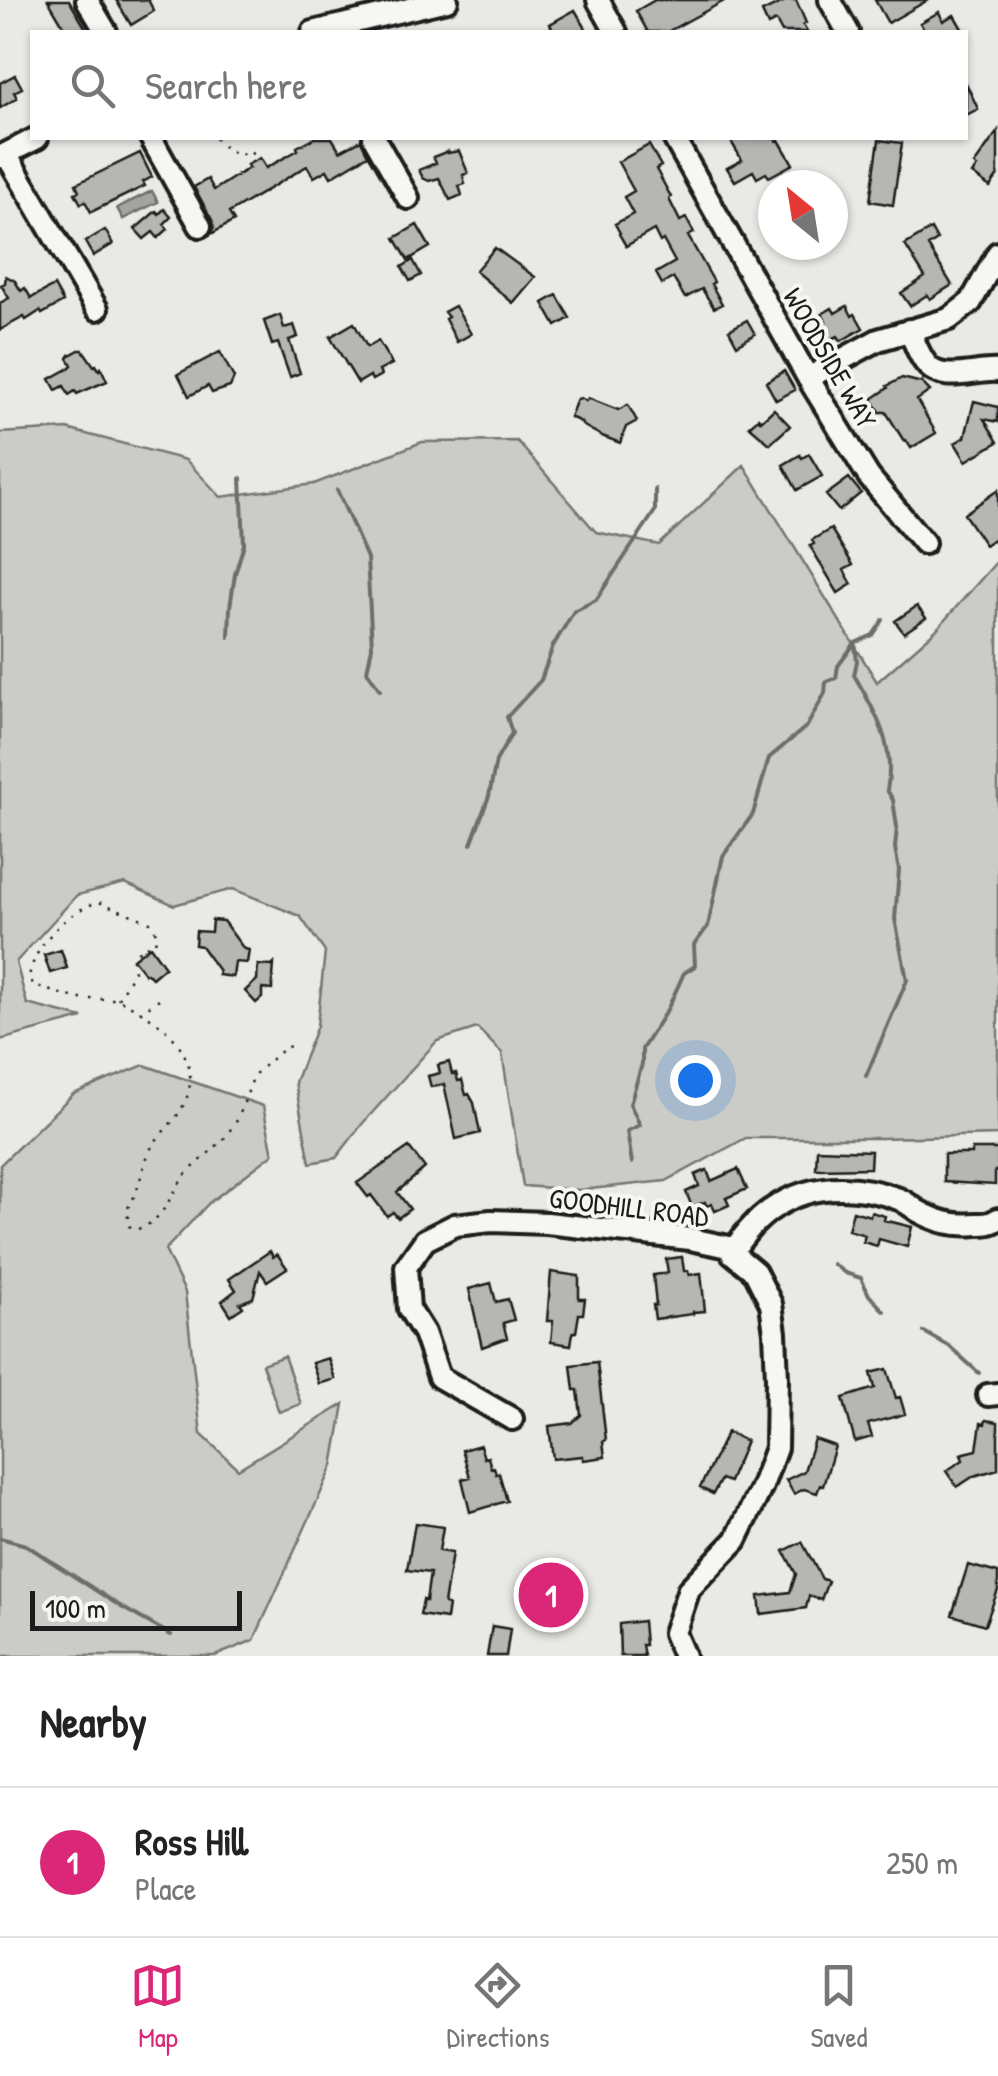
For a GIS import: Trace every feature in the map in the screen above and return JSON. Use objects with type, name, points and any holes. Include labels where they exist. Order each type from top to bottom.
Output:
[{"type":"street","points":[[87,0],[105,30]]},
{"type":"street","points":[[320,30],[375,8],[446,0]]},
{"type":"street","points":[[598,0],[615,30]]},
{"type":"street","points":[[830,0],[847,30]]},
{"type":"street","points":[[34,140],[3,155],[96,309]]},
{"type":"street","points":[[152,140],[200,226]]},
{"type":"street","points":[[375,140],[408,198]]},
{"type":"street","name":"WOODSIDE WAY","points":[[675,140],[808,378],[869,477],[924,544]]},
{"type":"street","points":[[808,378],[878,340],[949,319],[971,302],[998,252]]},
{"type":"street","points":[[910,330],[929,368],[948,374],[998,371]]},
{"type":"street","points":[[732,1253],[763,1214],[787,1200],[826,1188],[851,1188],[902,1200],[942,1224],[993,1223],[998,1219]]},
{"type":"street","name":"GOODHILL ROAD","points":[[512,1419],[439,1377],[424,1333],[409,1309],[406,1267],[425,1240],[456,1225],[491,1221],[547,1224],[690,1239],[729,1247],[755,1272],[771,1304],[775,1332],[776,1448],[736,1540],[689,1588],[674,1633],[684,1656]]},
{"type":"path","points":[[217,140],[243,155],[252,152],[256,160]]},
{"type":"path","points":[[118,999],[134,971],[133,956],[154,943],[157,934],[150,922],[99,902],[78,910],[39,949],[30,978],[36,986],[79,999],[118,999],[156,1020],[182,1047],[189,1088],[182,1108],[154,1144],[126,1209],[129,1226],[136,1230],[153,1222],[184,1176],[223,1140],[238,1118],[254,1075],[282,1049],[295,1044]]},
{"type":"path","points":[[141,1012],[158,999]]},
{"type":"shaded area","points":[[152,191],[158,202],[123,219],[117,208]]},
{"type":"shaded area","points":[[67,429],[186,460],[221,497],[314,484],[422,442],[517,441],[596,532],[659,545],[744,465],[877,682],[935,631],[998,560],[998,1135],[746,1138],[666,1181],[580,1190],[523,1186],[502,1053],[477,1028],[437,1041],[336,1158],[310,1163],[295,1082],[317,1026],[325,952],[300,916],[233,889],[174,905],[125,883],[77,895],[16,962],[27,1004],[83,1018],[0,1040],[0,433]]},
{"type":"shaded area","points":[[144,1065],[263,1106],[273,1154],[209,1203],[165,1250],[185,1292],[201,1434],[238,1469],[344,1404],[333,1466],[254,1640],[215,1656],[0,1656],[0,1165],[73,1094]]},
{"type":"shaded area","points":[[284,1356],[301,1404],[279,1412],[262,1364]]},
{"type":"building","points":[[48,0],[69,0],[87,30],[66,30]]},
{"type":"building","points":[[116,0],[148,0],[154,11],[131,25]]},
{"type":"building","points":[[655,0],[726,0],[671,30],[647,30],[636,11]]},
{"type":"building","points":[[796,0],[806,30],[781,30],[776,21],[768,25],[762,12]]},
{"type":"building","points":[[875,0],[928,0],[888,23]]},
{"type":"building","points":[[575,10],[587,30],[553,30],[550,24]]},
{"type":"building","points":[[939,12],[943,21],[954,15],[963,30],[924,30],[920,23]]},
{"type":"building","points":[[15,75],[22,88],[14,92],[17,98],[0,108],[0,83]]},
{"type":"building","points":[[968,87],[978,109],[968,114]]},
{"type":"building","points":[[998,131],[998,175],[990,187],[972,174]]},
{"type":"building","points":[[310,140],[333,140],[340,151],[361,140],[368,155],[331,177],[327,170],[314,177],[307,166],[229,213],[234,221],[211,234],[212,220],[194,187],[208,179],[214,190],[260,158],[266,168],[298,150]]},
{"type":"building","points":[[730,140],[779,140],[793,164],[782,170],[758,170],[757,178],[753,171],[735,181],[727,168],[742,160]]},
{"type":"building","points":[[879,140],[902,143],[893,205],[870,201]]},
{"type":"building","points":[[649,145],[661,166],[656,169],[669,199],[680,221],[686,218],[694,233],[688,236],[714,282],[711,284],[722,304],[714,308],[702,289],[685,298],[673,278],[662,284],[656,273],[675,262],[654,230],[626,246],[615,224],[633,214],[624,197],[634,191],[618,162]]},
{"type":"building","points":[[459,151],[468,173],[463,175],[465,184],[459,186],[462,195],[450,200],[439,178],[429,181],[419,170],[436,163],[433,157]]},
{"type":"building","points":[[140,153],[152,177],[143,182],[145,186],[91,212],[85,201],[81,204],[75,193],[79,191],[76,184]]},
{"type":"building","points":[[164,209],[171,217],[164,224],[168,229],[158,238],[153,232],[144,239],[135,229]]},
{"type":"building","points":[[417,225],[430,247],[408,260],[395,238]]},
{"type":"building","points":[[931,229],[937,240],[928,246],[952,285],[910,306],[901,293],[925,277],[905,245]]},
{"type":"building","points":[[105,230],[113,244],[93,256],[85,242]]},
{"type":"building","points":[[495,248],[535,277],[513,303],[475,271]]},
{"type":"building","points":[[413,260],[421,275],[410,281],[402,267]]},
{"type":"building","points":[[6,276],[21,291],[25,288],[31,298],[54,286],[63,302],[0,330],[0,303],[9,298],[1,285]]},
{"type":"building","points":[[557,295],[570,318],[556,326],[543,303]]},
{"type":"building","points":[[455,306],[471,334],[457,342],[444,312]]},
{"type":"building","points":[[847,306],[863,328],[841,341],[838,336],[829,340],[820,325],[826,321],[822,314],[832,308],[835,313]]},
{"type":"building","points":[[280,315],[284,328],[294,325],[298,337],[289,340],[300,373],[290,377],[278,343],[272,345],[264,321]]},
{"type":"building","points":[[747,320],[755,334],[737,345],[729,330]]},
{"type":"building","points":[[354,323],[367,347],[378,341],[392,364],[379,371],[381,375],[358,383],[330,337]]},
{"type":"building","points":[[79,350],[101,368],[107,381],[77,394],[75,391],[69,395],[64,386],[56,390],[50,379],[72,365],[68,358]]},
{"type":"building","points":[[220,352],[234,378],[230,387],[212,393],[208,386],[189,396],[178,374]]},
{"type":"building","points":[[784,371],[795,390],[776,400],[766,382]]},
{"type":"building","points":[[902,378],[922,383],[930,391],[917,400],[936,433],[911,448],[872,399]]},
{"type":"building","points":[[581,398],[618,410],[628,405],[637,421],[626,427],[620,443],[602,436],[570,417]]},
{"type":"building","points":[[974,401],[998,407],[998,422],[984,419],[998,442],[966,461],[955,443],[965,437]]},
{"type":"building","points":[[774,409],[790,426],[770,444],[749,426]]},
{"type":"building","points":[[809,454],[822,476],[797,490],[783,465]]},
{"type":"building","points":[[849,478],[861,493],[839,511],[826,495]]},
{"type":"building","points":[[998,490],[998,536],[985,545],[964,514]]},
{"type":"building","points":[[831,529],[853,565],[844,570],[852,584],[838,593],[810,546],[814,544],[812,540]]},
{"type":"building","points":[[917,606],[926,618],[904,633],[895,621]]},
{"type":"building","points":[[212,920],[223,921],[244,949],[249,950],[247,963],[235,962],[233,977],[218,975],[201,946],[195,945],[196,931],[211,932]]},
{"type":"building","points":[[150,946],[165,967],[152,978],[133,959]]},
{"type":"building","points":[[61,950],[67,968],[50,973],[44,955]]},
{"type":"building","points":[[274,964],[272,990],[262,989],[262,998],[256,1003],[245,991],[257,980],[258,965]]},
{"type":"building","points":[[449,1062],[452,1074],[462,1080],[466,1095],[474,1103],[480,1133],[456,1139],[444,1084],[431,1087],[428,1076],[440,1073],[438,1065]]},
{"type":"building","points":[[409,1147],[425,1168],[397,1192],[410,1209],[398,1218],[393,1212],[387,1216],[357,1183]]},
{"type":"building","points":[[817,1149],[871,1151],[870,1168],[816,1169]]},
{"type":"building","points":[[972,1149],[998,1149],[995,1185],[944,1182],[944,1154],[972,1154]]},
{"type":"building","points":[[738,1169],[747,1189],[726,1198],[729,1205],[715,1211],[712,1204],[706,1206],[705,1202],[692,1207],[686,1192],[699,1186],[695,1175],[707,1170],[711,1181]]},
{"type":"building","points":[[853,1211],[870,1216],[871,1212],[885,1216],[884,1220],[912,1227],[907,1247],[879,1239],[877,1246],[863,1242],[865,1235],[848,1230]]},
{"type":"building","points":[[270,1251],[287,1268],[267,1281],[260,1271],[253,1298],[240,1303],[243,1307],[231,1315],[222,1301],[236,1290],[229,1279]]},
{"type":"building","points":[[682,1257],[684,1271],[689,1275],[701,1273],[705,1311],[655,1319],[653,1275],[668,1273],[666,1259]]},
{"type":"building","points":[[551,1272],[579,1276],[579,1299],[585,1299],[571,1345],[551,1342],[553,1321],[547,1321]]},
{"type":"building","points":[[491,1283],[496,1302],[508,1299],[514,1320],[503,1323],[507,1338],[482,1347],[469,1289]]},
{"type":"building","points":[[328,1358],[335,1379],[319,1384],[312,1363]]},
{"type":"building","points":[[597,1362],[605,1457],[553,1459],[549,1426],[572,1423],[581,1415],[571,1365]]},
{"type":"building","points":[[887,1369],[905,1414],[868,1424],[872,1437],[855,1442],[843,1398],[875,1388],[871,1373]]},
{"type":"building","points":[[998,1422],[998,1469],[974,1476],[957,1487],[946,1471],[963,1460],[961,1454],[977,1450],[981,1423]]},
{"type":"building","points":[[727,1432],[746,1441],[729,1482],[721,1479],[713,1494],[700,1488]]},
{"type":"building","points":[[814,1439],[835,1446],[823,1486],[817,1493],[804,1489],[794,1494],[786,1480],[804,1471]]},
{"type":"building","points":[[480,1445],[484,1458],[488,1457],[491,1468],[499,1473],[507,1501],[470,1512],[462,1479],[470,1477],[462,1450]]},
{"type":"building","points":[[415,1523],[443,1527],[439,1551],[452,1553],[444,1604],[448,1605],[446,1619],[420,1615],[430,1573],[407,1570]]},
{"type":"building","points":[[802,1542],[822,1579],[828,1581],[821,1600],[809,1596],[806,1608],[761,1614],[759,1596],[790,1592],[796,1574],[784,1551]]},
{"type":"building","points":[[968,1565],[998,1573],[998,1590],[985,1625],[952,1615]]},
{"type":"building","points":[[643,1621],[644,1656],[620,1656],[619,1624]]},
{"type":"building","points":[[492,1626],[510,1629],[506,1656],[487,1656]]},
{"type":"waterway","points":[[229,637],[235,574],[244,544],[241,478]]},
{"type":"waterway","points":[[471,844],[489,796],[496,761],[512,733],[507,717],[541,680],[553,646],[574,611],[596,600],[655,511],[655,489]]},
{"type":"waterway","points":[[337,490],[367,558],[372,647],[367,671],[380,690]]},
{"type":"waterway","points":[[632,1163],[627,1131],[640,1125],[630,1104],[642,1064],[642,1049],[684,973],[695,966],[694,945],[708,926],[723,856],[753,814],[769,758],[807,726],[825,693],[826,682],[836,678],[838,666],[855,643],[873,635],[883,620]]},
{"type":"waterway","points":[[855,643],[854,675],[876,716],[889,759],[887,790],[893,800],[899,870],[895,919],[907,980],[866,1076]]},
{"type":"waterway","points":[[833,1264],[861,1278],[869,1295],[884,1311]]},
{"type":"waterway","points":[[924,1332],[949,1346],[979,1373]]},
{"type":"waterway","points":[[0,1538],[26,1545],[171,1635]]},
{"type":"place","name":"Ross Hill","points":[[551,1595]]}]
